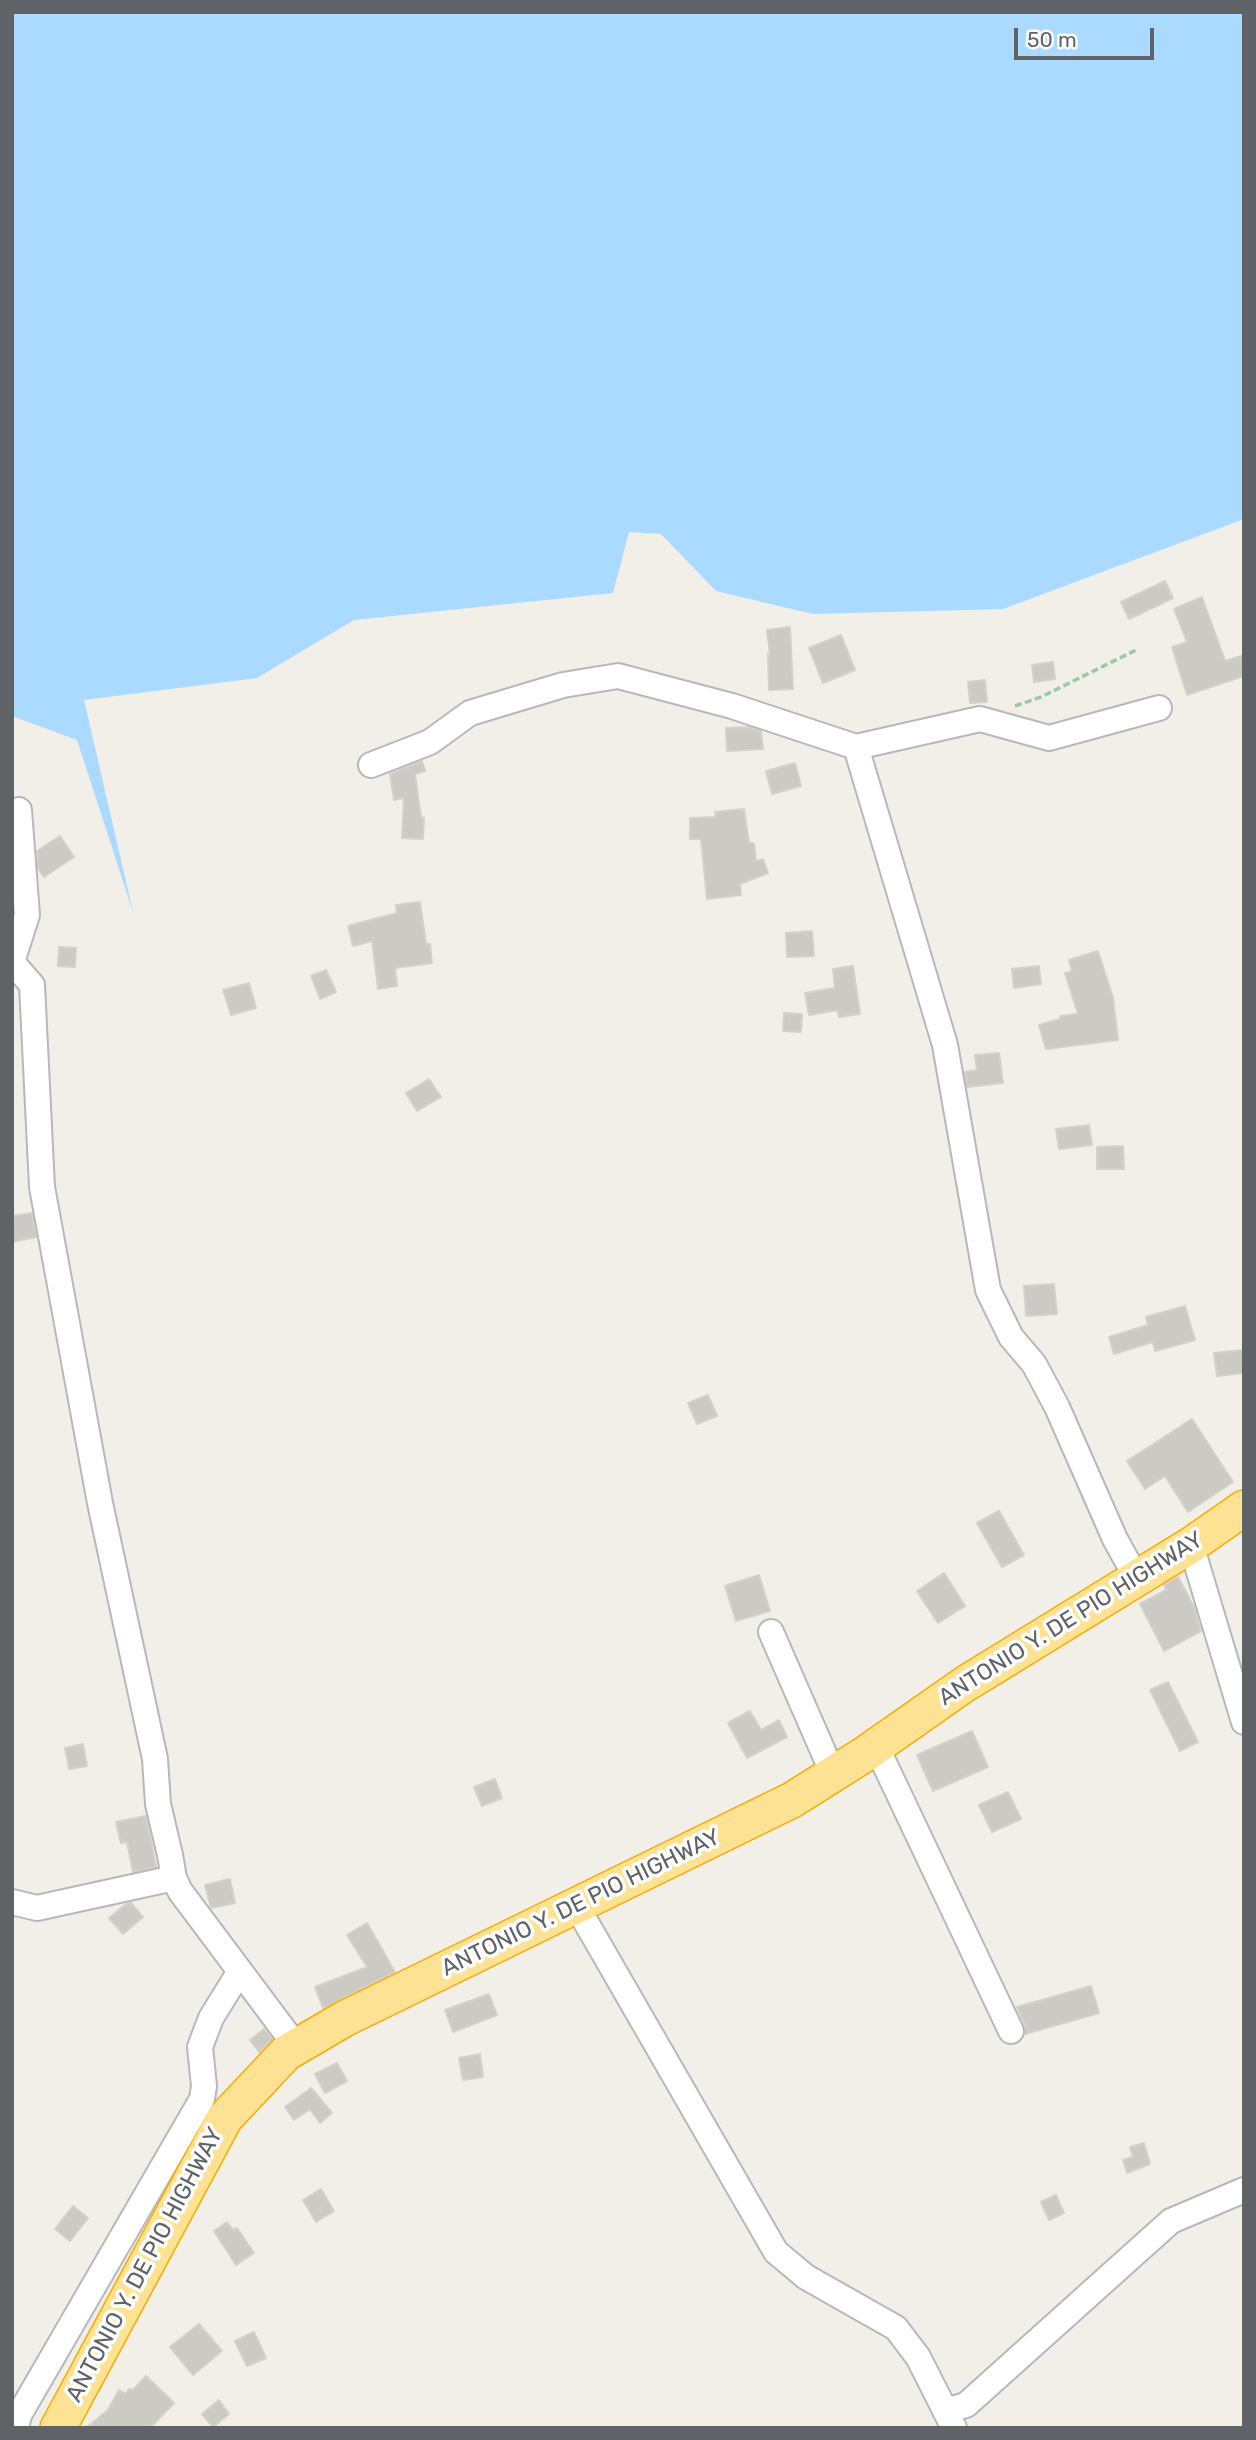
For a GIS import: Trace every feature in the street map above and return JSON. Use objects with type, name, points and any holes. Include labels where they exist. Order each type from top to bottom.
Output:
[{"type":"highway","name":"ANTONIO Y. DE PIO HIGHWAY","points":[[58,2428],[225,2118],[286,2053],[344,2019],[792,1800],[965,1684],[1191,1545],[1244,1508]]},
{"type":"street","points":[[371,765],[430,742],[470,713],[563,685],[618,676],[732,706],[856,747],[980,719],[1049,738],[1159,708]]},
{"type":"street","points":[[856,747],[944,1045],[988,1290],[1011,1337],[1034,1364],[1057,1407],[1115,1539],[1136,1577]]},
{"type":"street","points":[[19,810],[27,915],[12,962],[32,985],[42,1187],[100,1503],[155,1759],[158,1804],[174,1878],[180,1891],[296,2046]]},
{"type":"street","points":[[1191,1545],[1244,1722]]},
{"type":"street","points":[[771,1632],[833,1774]]},
{"type":"street","points":[[876,1746],[1011,2031]]},
{"type":"street","points":[[12,1902],[37,1908],[174,1878]]},
{"type":"street","points":[[576,1905],[776,2252],[806,2277],[897,2328],[918,2357],[950,2419],[1171,2221],[1244,2190]]},
{"type":"street","points":[[16,2428],[19,2415],[202,2099],[204,2086],[200,2048],[211,2018],[240,1971]]},
{"type":"path","points":[[980,719],[1041,697],[1136,650]]},
{"type":"water","points":[[12,12],[1244,12],[1244,519],[1003,609],[813,614],[716,591],[661,534],[629,532],[613,593],[354,620],[257,678],[84,700],[133,912],[77,740],[12,716]]},
{"type":"building","points":[[1165,581],[1173,598],[1129,619],[1121,602]]},
{"type":"building","points":[[1202,597],[1225,661],[1244,655],[1244,676],[1187,695],[1172,647],[1187,642],[1174,609]]},
{"type":"building","points":[[790,627],[793,689],[769,690],[770,654],[767,630]]},
{"type":"building","points":[[841,635],[855,670],[823,683],[809,648]]},
{"type":"building","points":[[1053,662],[1055,679],[1034,682],[1032,665]]},
{"type":"building","points":[[985,680],[987,702],[970,703],[968,682]]},
{"type":"building","points":[[748,727],[761,731],[763,749],[727,751],[726,728]]},
{"type":"building","points":[[422,761],[425,771],[415,774],[421,818],[424,818],[423,839],[402,838],[404,798],[394,800],[390,774]]},
{"type":"building","points":[[795,763],[801,786],[772,794],[766,771]]},
{"type":"building","points":[[744,809],[749,843],[754,843],[756,861],[763,859],[768,873],[740,884],[741,895],[707,899],[701,839],[690,839],[690,818],[716,817],[715,812]]},
{"type":"building","points":[[60,836],[74,857],[44,877],[38,869],[37,851]]},
{"type":"building","points":[[420,902],[426,944],[430,944],[432,963],[395,968],[397,986],[378,989],[372,941],[353,946],[348,926],[397,913],[396,905]]},
{"type":"building","points":[[812,931],[814,956],[787,957],[786,933]]},
{"type":"building","points":[[59,947],[76,948],[75,967],[58,966]]},
{"type":"building","points":[[1098,951],[1113,998],[1118,1040],[1046,1049],[1039,1025],[1060,1019],[1060,1016],[1078,1014],[1065,973],[1072,971],[1069,960]]},
{"type":"building","points":[[853,966],[860,1014],[839,1017],[838,1010],[809,1015],[805,993],[835,988],[833,969]]},
{"type":"building","points":[[1039,966],[1041,984],[1014,988],[1012,969]]},
{"type":"building","points":[[326,970],[336,992],[320,999],[311,976]]},
{"type":"building","points":[[249,983],[256,1008],[231,1015],[223,990]]},
{"type":"building","points":[[784,1013],[802,1014],[801,1032],[783,1031]]},
{"type":"building","points":[[999,1053],[1003,1083],[967,1087],[965,1072],[977,1070],[975,1055]]},
{"type":"building","points":[[429,1079],[441,1097],[417,1111],[406,1093]]},
{"type":"building","points":[[1089,1125],[1092,1145],[1059,1149],[1056,1129]]},
{"type":"building","points":[[1123,1146],[1124,1169],[1097,1169],[1097,1147]]},
{"type":"building","points":[[32,1213],[36,1237],[12,1242],[12,1216]]},
{"type":"building","points":[[1054,1284],[1057,1314],[1026,1316],[1024,1286]]},
{"type":"building","points":[[1185,1306],[1195,1340],[1155,1351],[1153,1342],[1114,1354],[1109,1337],[1148,1325],[1146,1317]]},
{"type":"building","points":[[1244,1350],[1244,1373],[1217,1376],[1214,1353]]},
{"type":"building","points":[[708,1395],[717,1416],[697,1424],[688,1403]]},
{"type":"building","points":[[1192,1419],[1233,1482],[1188,1512],[1165,1476],[1145,1489],[1127,1461]]},
{"type":"building","points":[[999,1511],[1024,1555],[1002,1567],[977,1523]]},
{"type":"building","points":[[944,1573],[965,1606],[938,1623],[917,1591]]},
{"type":"building","points":[[759,1575],[770,1611],[736,1621],[725,1586]]},
{"type":"building","points":[[1178,1577],[1194,1607],[1201,1631],[1164,1651],[1140,1604],[1166,1590],[1164,1585]]},
{"type":"building","points":[[1168,1682],[1198,1742],[1180,1751],[1150,1690]]},
{"type":"building","points":[[750,1711],[761,1730],[779,1720],[787,1737],[747,1758],[728,1723]]},
{"type":"building","points":[[972,1731],[988,1767],[933,1791],[917,1755]]},
{"type":"building","points":[[83,1744],[87,1766],[69,1769],[65,1748]]},
{"type":"building","points":[[495,1779],[502,1798],[482,1806],[474,1787]]},
{"type":"building","points":[[1008,1792],[1021,1819],[992,1832],[979,1805]]},
{"type":"building","points":[[146,1816],[156,1867],[133,1872],[127,1842],[121,1843],[116,1822]]},
{"type":"building","points":[[230,1879],[235,1903],[211,1908],[205,1885]]},
{"type":"building","points":[[131,1903],[143,1917],[123,1934],[109,1918]]},
{"type":"building","points":[[367,1923],[395,1972],[323,2008],[315,1987],[367,1967],[347,1935]]},
{"type":"building","points":[[1091,1986],[1099,2013],[1025,2034],[1025,2025],[1017,2007]]},
{"type":"building","points":[[489,1994],[497,2015],[453,2032],[445,2010]]},
{"type":"building","points":[[264,2029],[272,2039],[259,2052],[250,2040]]},
{"type":"building","points":[[480,2054],[483,2077],[463,2080],[459,2058]]},
{"type":"building","points":[[337,2063],[347,2081],[325,2093],[315,2074]]},
{"type":"building","points":[[311,2088],[332,2113],[320,2123],[310,2109],[294,2120],[285,2107]]},
{"type":"building","points":[[1144,2143],[1150,2164],[1127,2173],[1123,2160],[1133,2157],[1130,2147]]},
{"type":"building","points":[[321,2189],[334,2211],[316,2222],[303,2200]]},
{"type":"building","points":[[1056,2195],[1064,2213],[1049,2220],[1041,2202]]},
{"type":"building","points":[[73,2206],[88,2218],[70,2241],[55,2229]]},
{"type":"building","points":[[227,2222],[233,2230],[237,2228],[254,2253],[236,2265],[214,2231]]},
{"type":"building","points":[[199,2324],[222,2351],[193,2375],[170,2347]]},
{"type":"building","points":[[254,2332],[266,2358],[247,2366],[235,2341]]},
{"type":"building","points":[[146,2376],[174,2403],[150,2428],[86,2428],[108,2410],[119,2390],[126,2394]]},
{"type":"building","points":[[219,2400],[229,2414],[213,2427],[202,2414]]}]
